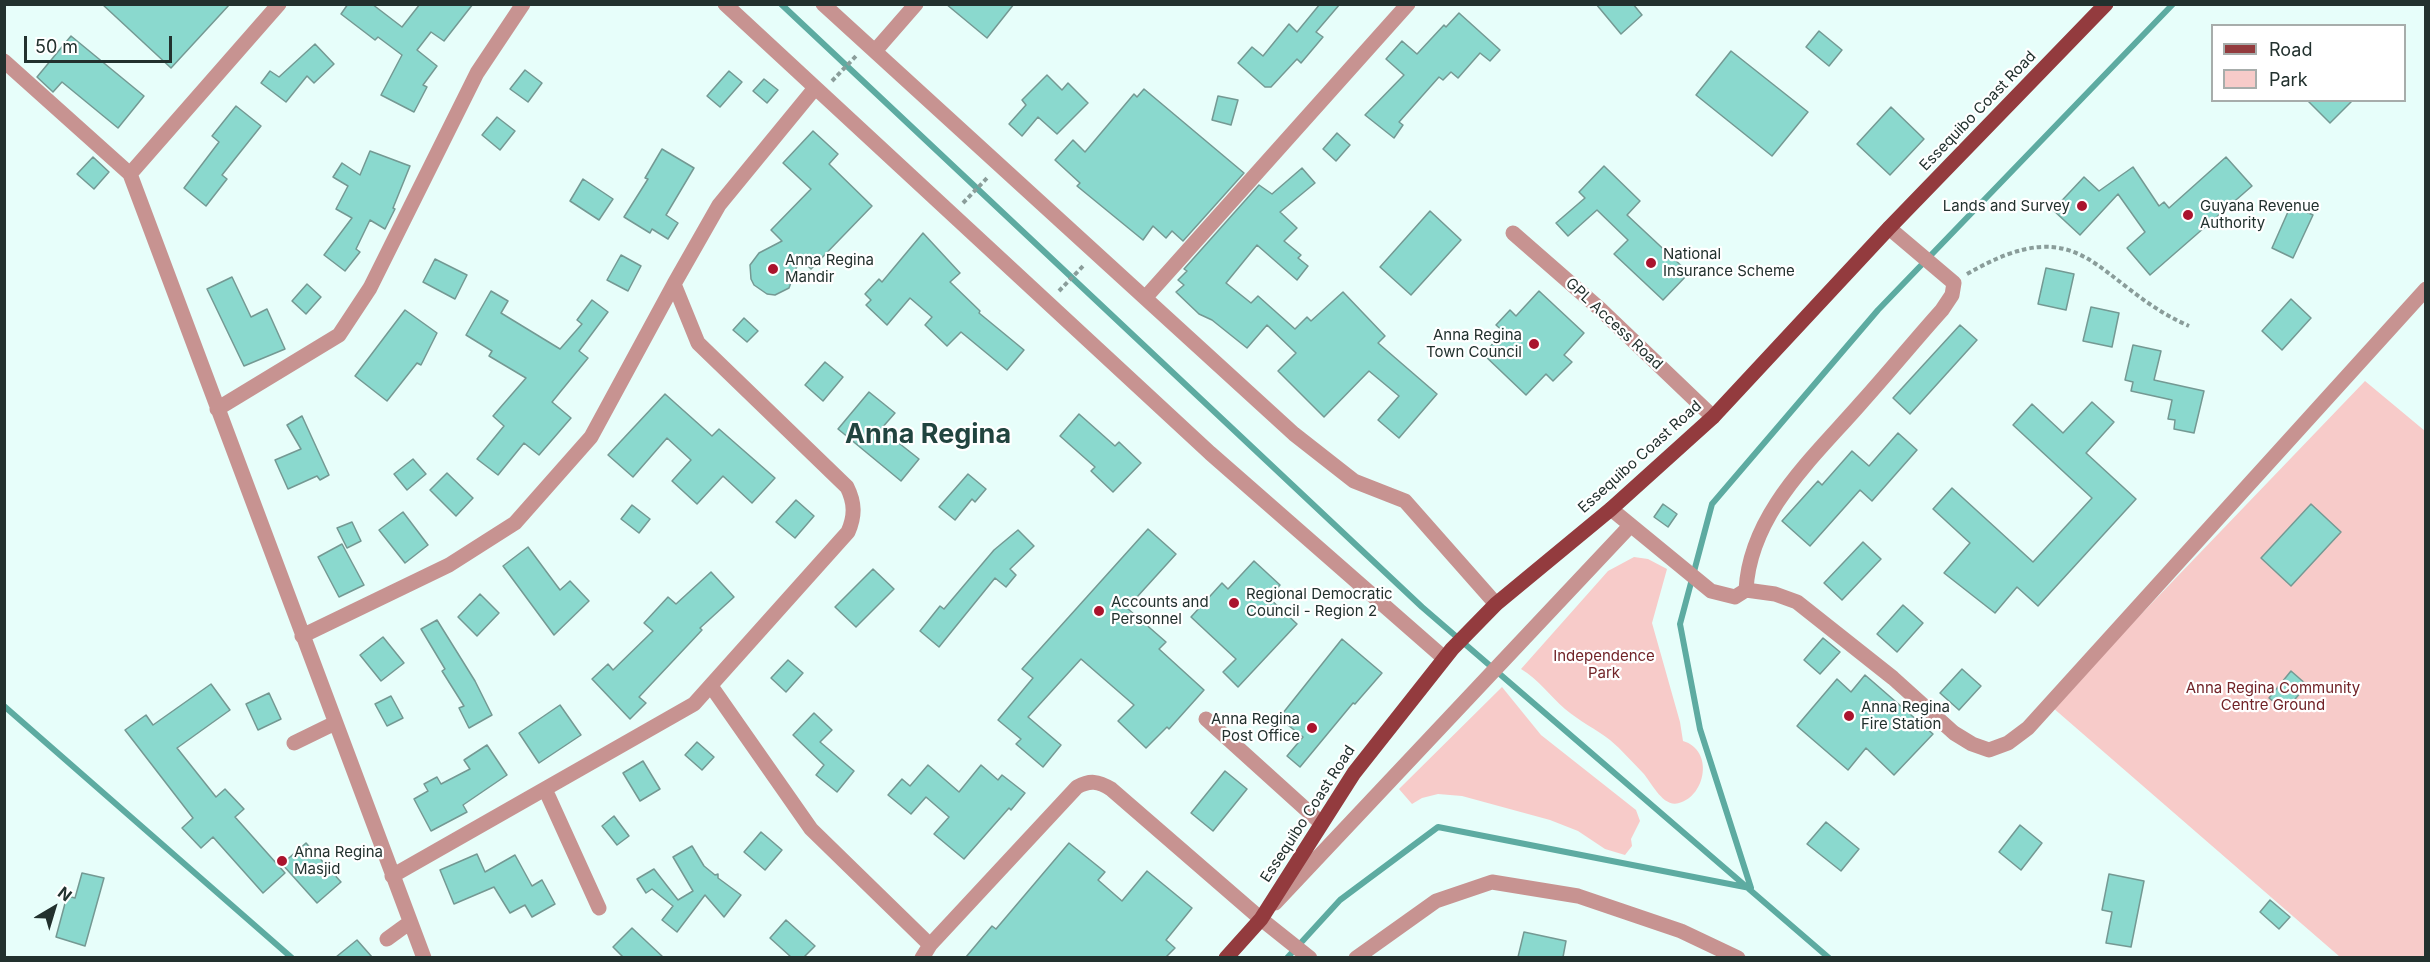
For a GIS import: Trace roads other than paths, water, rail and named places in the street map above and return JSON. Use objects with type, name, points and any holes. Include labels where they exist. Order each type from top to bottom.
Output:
[{"type":"main road","name":"Essequibo Coast Road","points":[[1226,957],[1261,919],[1354,773],[1448,653],[1496,604],[1611,509],[1713,417],[1889,228],[2106,4]]},
{"type":"street","points":[[130,174],[279,4]]},
{"type":"street","points":[[217,409],[339,335],[370,288],[477,73],[523,4]]},
{"type":"street","points":[[725,4],[1210,453],[1448,653]]},
{"type":"street","points":[[823,4],[1294,434],[1354,481],[1405,501],[1496,604]]},
{"type":"street","points":[[871,48],[916,4]]},
{"type":"street","points":[[1145,298],[1408,4]]},
{"type":"street","points":[[4,62],[130,174],[409,924],[424,957]]},
{"type":"street","points":[[302,636],[449,565],[515,524],[591,437],[719,205],[818,90]]},
{"type":"street","points":[[1746,590],[1747,573],[1753,552],[1764,523],[1778,501],[1815,454],[1942,310],[1952,295],[1954,283],[1889,228]]},
{"type":"street","name":"GPL Access Road","points":[[1514,233],[1600,309],[1713,417]]},
{"type":"street","points":[[392,876],[694,704],[840,545],[853,520],[853,500],[847,487],[698,343],[674,284]]},
{"type":"street","points":[[1611,509],[1711,591],[1735,597],[1746,590],[1775,594],[1797,602],[1893,678],[1954,733],[1972,744],[1989,750],[2008,744],[2028,728],[2426,289]]},
{"type":"street","points":[[1261,919],[1630,526]]},
{"type":"street","points":[[711,686],[811,829],[926,951],[1077,786],[1088,781],[1101,783],[1111,789],[1261,919],[1310,957]]},
{"type":"street","points":[[1206,719],[1321,823]]},
{"type":"street","points":[[294,742],[335,723]]},
{"type":"street","points":[[545,789],[599,908]]},
{"type":"street","points":[[1356,957],[1436,901],[1492,882],[1578,896],[1681,931],[1738,957]]},
{"type":"street","points":[[387,939],[409,924]]},
{"type":"waterway","points":[[781,4],[1422,607],[1829,958]]},
{"type":"waterway","points":[[1751,888],[1700,729],[1680,624],[1712,504],[1878,310],[2173,4]]},
{"type":"waterway","points":[[4,706],[292,958]]},
{"type":"waterway","points":[[1287,958],[1340,900],[1438,827],[1750,888]]},
{"type":"place","name":"Lands and Survey","points":[[2082,206]]},
{"type":"place","name":"Guyana Revenue Authority","points":[[2188,215]]},
{"type":"place","name":"National Insurance Scheme","points":[[1651,263]]},
{"type":"place","name":"Anna Regina Mandir","points":[[773,269]]},
{"type":"place","name":"Anna Regina Town Council","points":[[1534,344]]},
{"type":"place","name":"Regional Democratic Council - Region 2","points":[[1234,603]]},
{"type":"place","name":"Accounts and Personnel","points":[[1099,611]]},
{"type":"place","name":"Anna Regina Fire Station","points":[[1849,716]]},
{"type":"place","name":"Anna Regina Post Office","points":[[1312,728]]},
{"type":"place","name":"Anna Regina Masjid","points":[[282,861]]},
{"type":"district","name":"Anna Regina","points":[[928,435]]},
{"type":"park label","name":"Independence Park","points":[[1604,664]]},
{"type":"park label","name":"Anna Regina Community Centre Ground","points":[[2273,696]]}]
